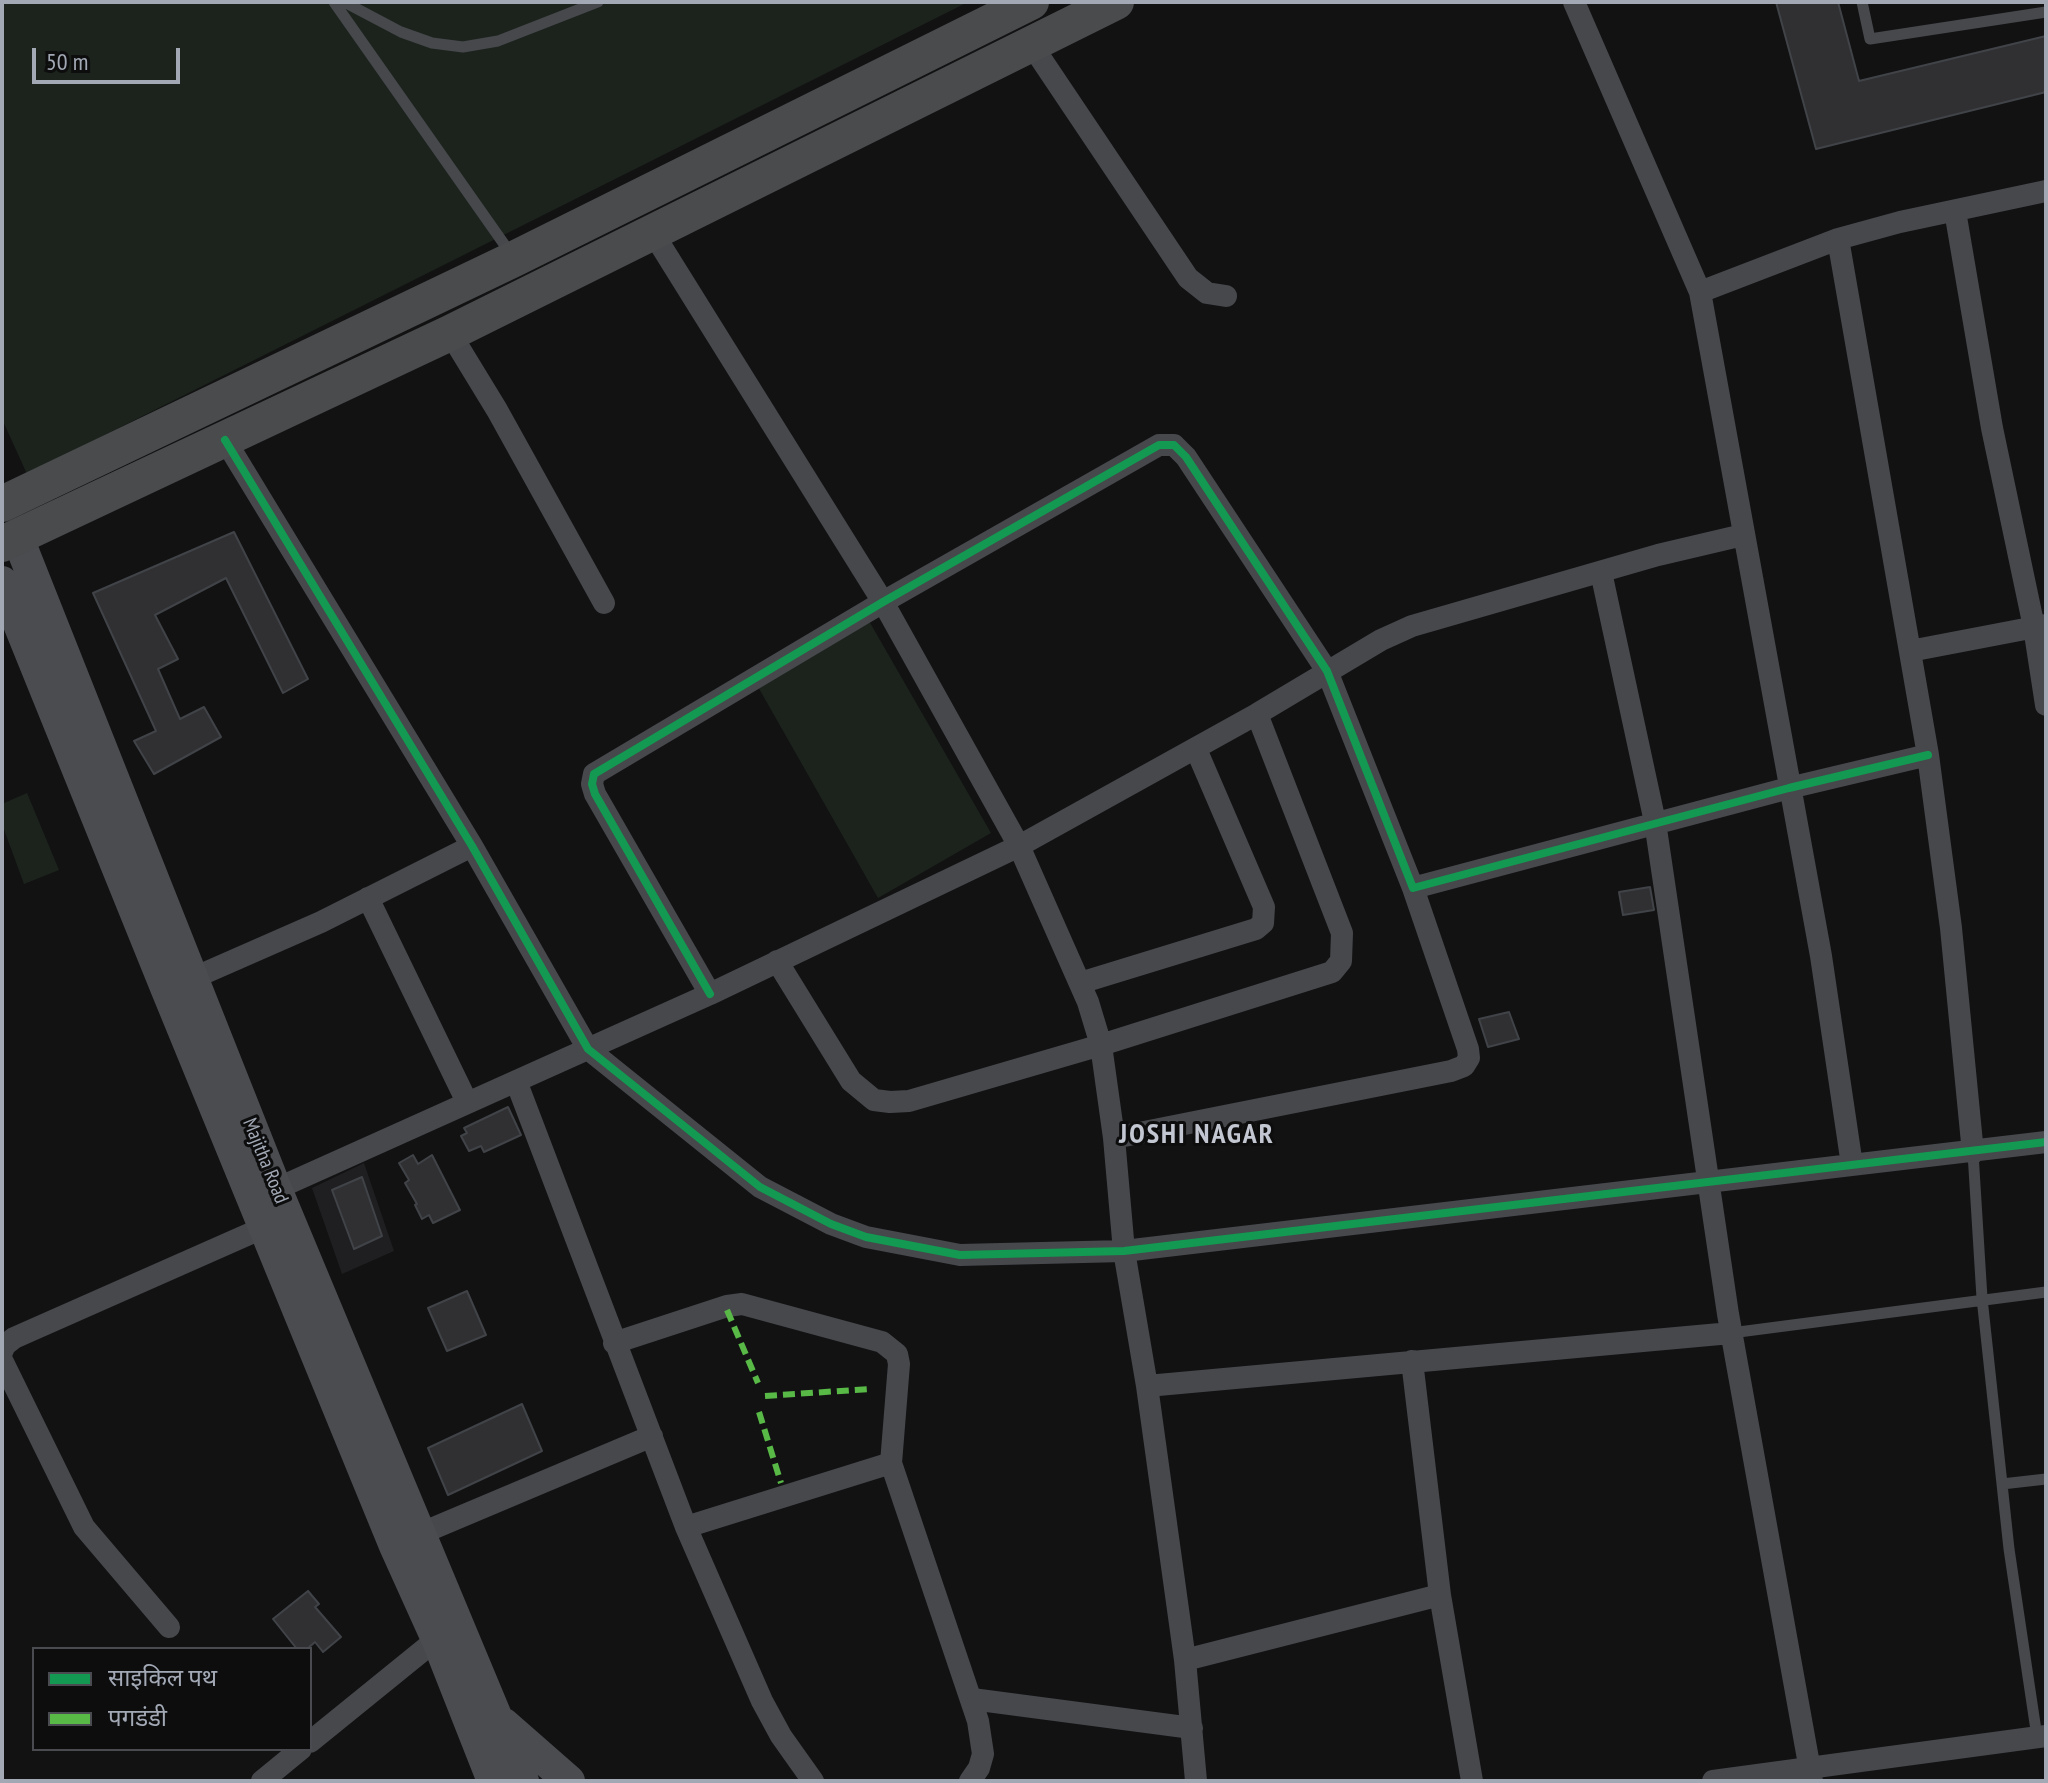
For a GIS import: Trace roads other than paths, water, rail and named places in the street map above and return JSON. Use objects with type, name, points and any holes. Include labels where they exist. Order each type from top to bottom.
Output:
[{"type":"main road","points":[[1031,2],[514,259],[2,503],[10,540],[450,333],[653,233],[1031,44],[1068,13],[1116,2]]},
{"type":"main road","name":"Majitha Road","points":[[10,540],[179,985],[265,1227],[493,1781]]},
{"type":"main road","name":"Majitha Road","points":[[2,582],[179,985],[276,1189],[523,1781]]},
{"type":"main road","points":[[464,1707],[499,1721],[569,1781]]},
{"type":"street","points":[[1574,2],[1700,292],[1821,956],[1852,1165]]},
{"type":"street","points":[[1031,44],[1188,278],[1207,293],[1226,296]]},
{"type":"street","points":[[1700,292],[1838,239],[1900,222],[2046,191]]},
{"type":"street","points":[[1955,211],[1992,428],[2040,626],[2046,705]]},
{"type":"street","points":[[653,233],[883,602],[1019,846],[1080,983],[1101,1045],[1114,1138],[1124,1251],[1147,1386],[1185,1660],[1196,1781]]},
{"type":"street","points":[[1838,239],[1928,755],[1951,928],[1973,1153]]},
{"type":"street","points":[[450,333],[497,410],[604,603]]},
{"type":"street","points":[[225,440],[472,846],[588,1049],[760,1187],[831,1224],[866,1237],[960,1255],[1124,1251],[2046,1142]]},
{"type":"street","points":[[710,994],[595,794],[592,778],[601,769],[883,602],[1167,443],[1186,457],[1327,671],[1413,888],[1469,1058],[1464,1066],[1451,1071],[1114,1138]]},
{"type":"street","points":[[276,1189],[710,994],[1019,846],[1412,626],[1658,555],[1743,535]]},
{"type":"street","points":[[1601,572],[1655,822],[1731,1333],[1811,1775]]},
{"type":"street","points":[[1910,651],[2040,626]]},
{"type":"street","points":[[777,961],[851,1081],[874,1100],[909,1101],[1101,1045],[1332,972],[1341,961],[1342,933],[1257,714]]},
{"type":"street","points":[[1080,983],[1256,929],[1263,923],[1264,907],[1196,749]]},
{"type":"street","points":[[1413,888],[1655,822],[1928,755]]},
{"type":"street","points":[[179,985],[368,898],[472,846]]},
{"type":"street","points":[[368,898],[467,1102]]},
{"type":"street","points":[[516,1081],[686,1527],[762,1701],[781,1736],[813,1781]]},
{"type":"street","points":[[2,1352],[14,1338],[265,1227]]},
{"type":"street","points":[[614,1343],[727,1306],[742,1304],[882,1342],[897,1354],[899,1364],[891,1463],[972,1699],[983,1754],[979,1768],[970,1781]]},
{"type":"street","points":[[1147,1386],[1731,1333]]},
{"type":"street","points":[[2,1360],[84,1527],[169,1627]]},
{"type":"street","points":[[1412,1361],[1440,1595],[1472,1781]]},
{"type":"street","points":[[422,1533],[652,1436]]},
{"type":"street","points":[[686,1527],[891,1463]]},
{"type":"street","points":[[1185,1660],[1440,1595]]},
{"type":"street","points":[[312,1740],[437,1639]]},
{"type":"street","points":[[972,1699],[1192,1728]]},
{"type":"street","points":[[1713,1781],[1811,1775],[2042,1736]]},
{"type":"street","points":[[262,1781],[299,1751]]},
{"type":"lane","points":[[334,2],[514,259]]},
{"type":"lane","points":[[344,2],[401,32],[432,43],[463,47],[498,41],[598,2]]},
{"type":"lane","points":[[1862,2],[1870,39],[2046,12]]},
{"type":"lane","points":[[1973,1153],[1982,1298],[2009,1549],[2042,1736]]},
{"type":"lane","points":[[1731,1333],[2046,1292]]},
{"type":"lane","points":[[2002,1484],[2046,1479]]},
{"type":"district","name":"JOSHI NAGAR","points":[[1197,1135]]}]
